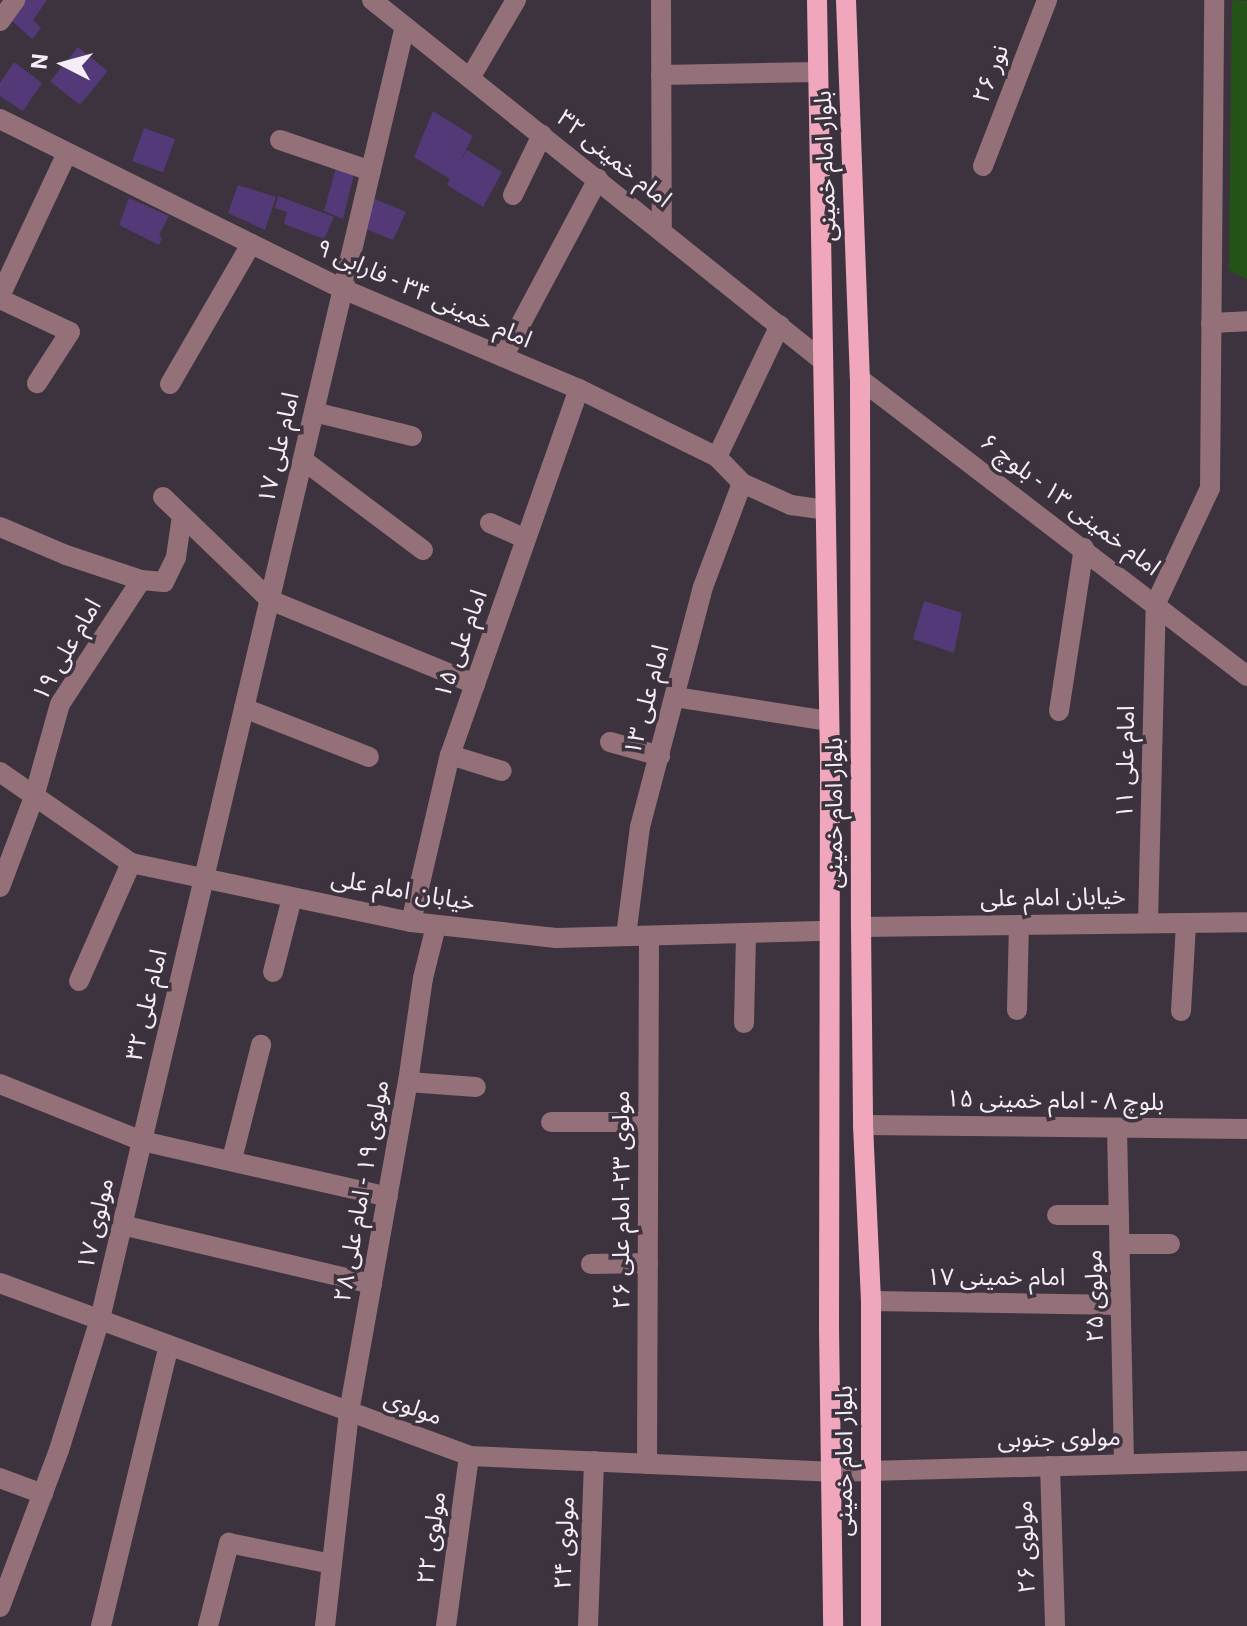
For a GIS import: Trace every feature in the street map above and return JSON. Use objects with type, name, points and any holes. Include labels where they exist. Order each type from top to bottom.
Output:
[{"type":"main road","name":"بلوار امام خمینی","points":[[817,0],[829,721],[833,1626]]},
{"type":"main road","name":"بلوار امام خمینی","points":[[846,0],[860,379],[861,927],[863,1125],[871,1301],[871,1626]]},
{"type":"main road","points":[[829,931],[861,927]]},
{"type":"street","points":[[0,21],[15,0]]},
{"type":"street","name":"امام خمینی ۳۲","points":[[372,0],[823,361]]},
{"type":"street","points":[[470,78],[516,0]]},
{"type":"street","points":[[661,0],[662,230]]},
{"type":"street","name":"نور ۲۶","points":[[983,166],[1047,0]]},
{"type":"street","points":[[1156,603],[1210,488],[1214,0]]},
{"type":"street","name":"امام علی ۱۷","points":[[203,881],[405,26]]},
{"type":"street","points":[[661,75],[818,72]]},
{"type":"street","name":"امام خمینی ۳۴ - فارابی ۹","points":[[0,119],[343,289],[579,389],[717,457],[742,483],[791,505],[826,510]]},
{"type":"street","points":[[513,195],[542,135]]},
{"type":"street","points":[[280,140],[371,171]]},
{"type":"street","points":[[37,383],[70,332],[0,298],[67,153]]},
{"type":"street","points":[[503,357],[598,179]]},
{"type":"street","points":[[170,384],[251,244]]},
{"type":"street","points":[[1211,323],[1247,321]]},
{"type":"street","points":[[717,457],[780,325]]},
{"type":"street","name":"امام خمینی ۱۳ - بلوچ ۶","points":[[860,379],[1156,603],[1247,676]]},
{"type":"street","name":"امام علی ۱۵","points":[[411,922],[450,755],[579,389]]},
{"type":"street","points":[[314,412],[412,436]]},
{"type":"street","points":[[303,460],[423,550]]},
{"type":"street","name":"امام علی ۱۳","points":[[626,936],[640,827],[703,587],[742,483]]},
{"type":"street","points":[[163,497],[270,600],[475,684]]},
{"type":"street","points":[[0,527],[66,555],[141,580],[164,582],[176,557],[182,516]]},
{"type":"street","points":[[490,523],[526,539]]},
{"type":"street","points":[[1059,711],[1084,548]]},
{"type":"street","name":"امام علی ۱۹","points":[[0,887],[34,797],[60,704],[141,580]]},
{"type":"street","name":"امام علی ۱۱","points":[[1148,923],[1156,603]]},
{"type":"street","points":[[675,697],[829,721]]},
{"type":"street","points":[[244,708],[369,757]]},
{"type":"street","points":[[610,742],[660,756]]},
{"type":"street","points":[[450,755],[502,771]]},
{"type":"street","name":"خیابان امام علی","points":[[0,772],[131,863],[203,881],[411,922],[556,938],[829,931]]},
{"type":"street","points":[[79,981],[131,863]]},
{"type":"street","name":"امام علی ۳۲","points":[[142,1141],[203,881]]},
{"type":"street","points":[[273,972],[292,898]]},
{"type":"street","name":"خیابان امام علی","points":[[861,927],[1247,922]]},
{"type":"street","points":[[1181,1011],[1186,923]]},
{"type":"street","points":[[1017,1010],[1019,925]]},
{"type":"street","name":"مولوی ۱۹ - امام علی ۲۸","points":[[325,1626],[349,1412],[408,1082],[423,978],[436,926]]},
{"type":"street","points":[[744,1023],[746,933]]},
{"type":"street","name":"مولوی ۲۳- امام علی ۲۶","points":[[647,1464],[649,936]]},
{"type":"street","points":[[232,1159],[261,1045]]},
{"type":"street","points":[[408,1082],[476,1087]]},
{"type":"street","points":[[0,1084],[142,1141],[232,1159],[388,1197]]},
{"type":"street","points":[[551,1122],[648,1122]]},
{"type":"street","name":"بلوچ ۸ - امام خمینی ۱۵","points":[[863,1125],[1247,1129]]},
{"type":"street","name":"مولوی ۲۵","points":[[1117,1128],[1124,1464]]},
{"type":"street","name":"مولوی ۱۷","points":[[0,1607],[7,1566],[43,1494],[100,1319],[142,1141]]},
{"type":"street","points":[[1057,1215],[1119,1215]]},
{"type":"street","points":[[122,1225],[372,1284]]},
{"type":"street","points":[[1120,1244],[1170,1244]]},
{"type":"street","points":[[591,1264],[648,1263]]},
{"type":"street","name":"مولوی","points":[[0,1283],[469,1456],[831,1472]]},
{"type":"street","name":"امام خمینی ۱۷","points":[[871,1301],[1121,1305]]},
{"type":"street","points":[[101,1626],[169,1345]]},
{"type":"street","name":"مولوی ۲۲","points":[[446,1626],[469,1456]]},
{"type":"street","name":"مولوی ۲۴","points":[[588,1626],[594,1461]]},
{"type":"street","name":"مولوی جنوبی","points":[[831,1472],[1247,1461]]},
{"type":"street","name":"مولوی ۲۶","points":[[1050,1466],[1055,1626]]},
{"type":"street","points":[[0,1478],[43,1494]]},
{"type":"street","points":[[208,1626],[229,1543],[332,1564]]},
{"type":"green space","points":[[1232,0],[1247,1],[1247,279],[1229,270]]},
{"type":"building","points":[[22,0],[47,0],[33,20],[41,28],[32,39],[9,18]]},
{"type":"building","points":[[78,47],[108,71],[80,105],[50,81]]},
{"type":"building","points":[[14,62],[42,83],[23,111],[0,96],[0,83]]},
{"type":"building","points":[[433,111],[473,136],[459,163],[467,150],[502,172],[483,207],[447,185],[450,179],[414,157]]},
{"type":"building","points":[[144,128],[175,139],[163,172],[132,161]]},
{"type":"building","points":[[336,168],[354,174],[343,219],[324,211]]},
{"type":"building","points":[[238,185],[276,197],[265,230],[228,213]]},
{"type":"building","points":[[278,196],[334,217],[324,239],[284,224],[287,212],[275,208]]},
{"type":"building","points":[[370,197],[406,212],[393,240],[363,228]]},
{"type":"building","points":[[129,198],[169,216],[159,235],[162,238],[159,245],[119,225]]},
{"type":"building","points":[[924,601],[962,613],[954,653],[913,639]]}]
